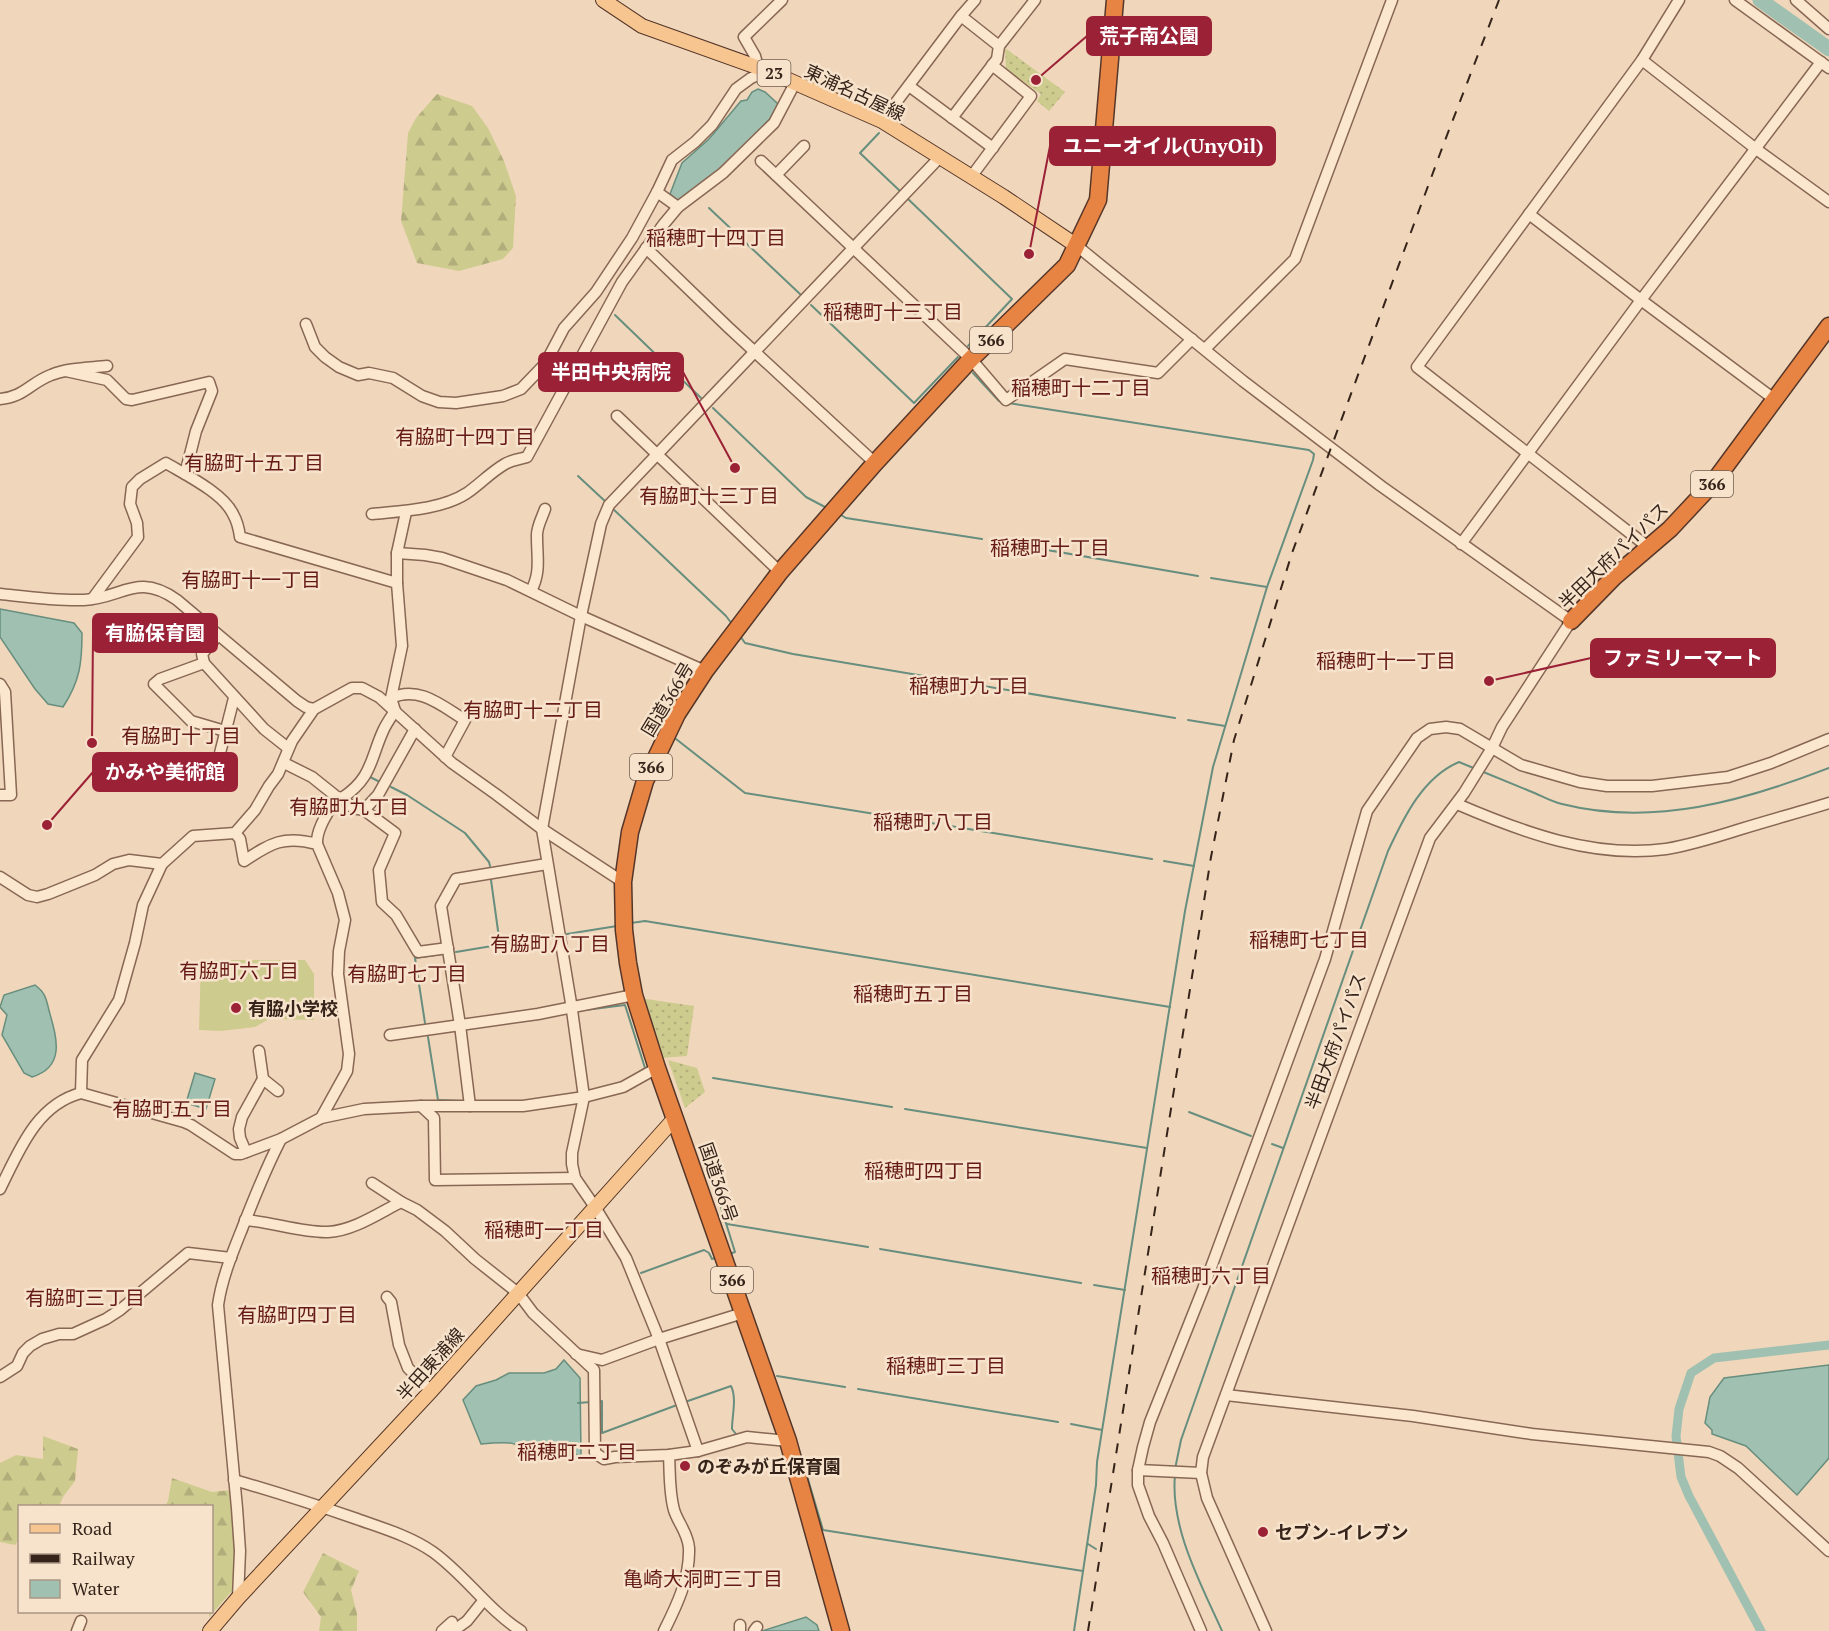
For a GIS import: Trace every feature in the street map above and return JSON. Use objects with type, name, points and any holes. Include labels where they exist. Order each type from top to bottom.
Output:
[{"type":"highway","name":"国道366号","points":[[842,1631],[788,1441],[657,1068],[634,995],[623,924],[623,882],[630,832],[645,781],[677,714],[705,671],[780,572],[875,463],[971,359],[1067,265],[1098,200],[1115,0]]},
{"type":"highway","name":"半田大府パイパス","points":[[1571,621],[1614,577],[1670,528],[1713,483],[1829,326]]},
{"type":"main road","name":"東浦名古屋線","points":[[603,0],[642,26],[763,69],[882,120],[1077,246]]},
{"type":"main road","name":"半田東浦線","points":[[210,1631],[431,1391],[675,1118]]},
{"type":"street","points":[[306,324],[315,347],[339,367],[358,375],[369,373],[393,378],[422,396],[439,402],[456,403],[503,396],[521,389],[545,364],[564,328],[596,292],[632,238],[672,160],[712,125],[736,88],[763,69],[744,37],[782,0]]},
{"type":"street","points":[[882,120],[975,0]]},
{"type":"street","points":[[952,118],[997,59],[999,46],[1035,0]]},
{"type":"street","points":[[1205,349],[1295,259],[1392,0]]},
{"type":"street","points":[[1648,547],[1417,367],[1642,60],[1679,0]]},
{"type":"street","points":[[1461,544],[1641,300],[1756,149],[1825,65],[1735,0]]},
{"type":"street","points":[[1796,0],[1829,29]]},
{"type":"street","points":[[961,16],[999,46]]},
{"type":"street","points":[[1642,60],[1756,149],[1829,202]]},
{"type":"street","points":[[971,177],[1031,96],[992,65]]},
{"type":"street","points":[[372,514],[406,512],[449,501],[467,493],[505,464],[527,457],[600,320],[622,282],[646,248],[678,207],[717,179],[774,123],[795,83]]},
{"type":"street","points":[[909,86],[993,148]]},
{"type":"street","points":[[776,175],[804,146]]},
{"type":"street","points":[[698,1451],[659,1339],[626,1258],[596,1207],[575,1178],[572,1153],[584,1093],[542,829],[581,616],[600,524],[609,505],[940,157]]},
{"type":"street","points":[[761,161],[971,359],[1006,400],[1065,359],[1158,373],[1192,339]]},
{"type":"street","points":[[657,192],[678,207]]},
{"type":"street","points":[[1529,214],[1774,399]]},
{"type":"street","points":[[1077,246],[1243,381],[1461,544],[1571,621]]},
{"type":"street","points":[[646,248],[875,463]]},
{"type":"street","points":[[0,399],[18,396],[51,374],[107,366]]},
{"type":"street","points":[[66,371],[107,380],[126,399],[132,400],[209,382],[212,391],[196,430],[185,474]]},
{"type":"street","points":[[617,416],[780,572]]},
{"type":"street","points":[[93,598],[138,537],[137,523],[130,504],[131,491],[135,483],[166,463],[185,474],[230,508],[240,537],[397,583]]},
{"type":"street","points":[[531,591],[537,580],[539,554],[536,535],[545,509]]},
{"type":"street","points":[[321,1118],[347,1071],[350,1054],[338,974],[339,951],[345,920],[338,893],[316,840],[340,798],[366,775],[383,730],[395,711],[391,698],[402,646],[397,553],[406,512]]},
{"type":"street","points":[[397,553],[442,558],[507,580],[581,616],[705,671]]},
{"type":"street","points":[[0,594],[78,600],[137,587],[154,587],[177,600],[297,700],[306,707],[314,709]]},
{"type":"street","name":"半田大府パイパス","points":[[1266,1631],[1197,1472],[1430,838],[1457,804],[1491,750],[1502,727],[1571,621]]},
{"type":"street","points":[[218,635],[202,654],[204,663],[264,729],[288,748]]},
{"type":"street","points":[[204,663],[160,679],[154,684],[191,721],[225,731]]},
{"type":"street","points":[[0,684],[5,692],[11,795],[0,795]]},
{"type":"street","points":[[81,1093],[82,1060],[119,1000],[135,943],[139,916],[162,864],[193,836],[236,833],[255,810],[268,786],[278,774],[288,748],[314,709],[352,688],[362,688],[379,697],[445,757],[542,829],[623,882]]},
{"type":"street","points":[[391,698],[400,694],[424,695],[465,720],[445,757]]},
{"type":"street","points":[[217,765],[234,698]]},
{"type":"street","points":[[364,810],[378,795],[415,729]]},
{"type":"street","points":[[1201,1631],[1149,1516],[1138,1485],[1138,1470],[1150,1422],[1203,1289],[1324,959],[1367,812],[1417,738],[1430,729],[1460,729],[1491,750],[1521,765],[1580,782],[1607,786],[1652,786],[1728,777],[1771,763],[1829,739]]},
{"type":"street","points":[[284,763],[312,777],[353,808],[364,810],[395,833],[379,870],[382,902],[396,915],[418,952],[448,948]]},
{"type":"street","points":[[1457,804],[1512,827],[1538,835],[1588,846],[1621,850],[1664,849],[1695,843],[1829,803]]},
{"type":"street","points":[[236,833],[240,839],[244,861],[273,844],[290,839],[316,844]]},
{"type":"street","points":[[0,877],[20,891],[37,897],[95,875],[112,864],[129,860],[162,864]]},
{"type":"street","points":[[470,1102],[441,906],[456,879],[547,864]]},
{"type":"street","points":[[390,1035],[537,1014],[634,995]]},
{"type":"street","points":[[246,1152],[239,1129],[242,1118],[263,1079],[259,1051]]},
{"type":"street","points":[[0,1189],[24,1140],[39,1121],[58,1102],[68,1096],[81,1093],[184,1122],[235,1154],[281,1138],[321,1118],[364,1109],[470,1102],[523,1106],[623,1087],[657,1068]]},
{"type":"street","points":[[263,1079],[278,1091]]},
{"type":"street","points":[[421,1106],[434,1118],[435,1180],[575,1178]]},
{"type":"street","points":[[238,1598],[240,1551],[218,1305],[220,1290],[245,1220],[264,1172],[281,1138]]},
{"type":"street","points":[[372,1183],[417,1210],[445,1231],[475,1259],[518,1293],[532,1313],[594,1370],[595,1453],[604,1459],[698,1451],[747,1437],[788,1441]]},
{"type":"street","points":[[245,1220],[310,1232],[330,1232],[351,1226],[401,1202]]},
{"type":"street","points":[[0,1377],[17,1366],[23,1353],[42,1339],[59,1334],[73,1334],[120,1310],[188,1253],[231,1258]]},
{"type":"street","points":[[387,1297],[391,1302],[399,1345],[408,1368],[431,1391]]},
{"type":"street","points":[[576,1354],[602,1360],[659,1339],[743,1313]]},
{"type":"street","points":[[1226,1395],[1413,1416],[1532,1434],[1709,1452],[1720,1456],[1738,1468],[1829,1551]]},
{"type":"street","points":[[664,1631],[684,1589],[689,1548],[687,1536],[675,1512],[672,1499],[669,1455]]},
{"type":"street","points":[[1138,1470],[1197,1472]]},
{"type":"street","points":[[234,1480],[323,1507],[419,1543],[460,1574],[483,1600],[521,1631]]},
{"type":"street","points":[[442,1631],[467,1621],[483,1600]]},
{"type":"green space","points":[[1005,48],[1065,92],[1049,111],[1037,101],[1041,94],[1006,69]]},
{"type":"green space","points":[[437,94],[472,106],[488,128],[504,161],[516,196],[513,248],[503,259],[459,271],[417,263],[401,221],[408,133],[416,118]]},
{"type":"green space","points":[[201,960],[305,960],[314,974],[314,1020],[269,1019],[255,1027],[221,1031],[199,1030]]},
{"type":"green space","points":[[639,998],[694,1006],[687,1056],[661,1058]]},
{"type":"green space","points":[[668,1060],[697,1068],[705,1092],[685,1108]]},
{"type":"green space","points":[[43,1436],[78,1449],[75,1481],[59,1505],[18,1505],[18,1540],[15,1545],[0,1542],[0,1463],[16,1455],[43,1459]]},
{"type":"green space","points":[[172,1478],[212,1492],[231,1490],[235,1553],[232,1591],[213,1612],[213,1505],[166,1505]]},
{"type":"green space","points":[[323,1553],[359,1571],[351,1590],[357,1614],[357,1631],[319,1631],[321,1617],[303,1592]]},
{"type":"water","points":[[758,89],[778,104],[770,119],[711,178],[678,201],[670,194],[682,163],[709,139],[741,101],[747,100],[752,92]]},
{"type":"water","points":[[0,609],[74,623],[82,633],[79,672],[63,707],[48,704],[35,689],[0,637]]},
{"type":"water","points":[[35,985],[42,991],[47,1001],[55,1033],[56,1051],[50,1066],[32,1077],[24,1073],[2,1035],[7,1015],[0,1007],[4,995]]},
{"type":"water","points":[[195,1073],[215,1079],[206,1109],[186,1103]]},
{"type":"water","points":[[564,1360],[580,1378],[581,1455],[556,1454],[540,1457],[512,1443],[481,1444],[463,1400],[476,1386],[509,1373],[544,1373],[556,1369]]},
{"type":"water","points":[[1829,1365],[1829,1458],[1797,1495],[1746,1446],[1712,1434],[1712,1430],[1705,1423],[1710,1397],[1724,1378]]},
{"type":"water","points":[[806,1617],[817,1625],[819,1631],[762,1631]]},
{"type":"waterway","points":[[1760,0],[1829,49]]},
{"type":"waterway","points":[[879,133],[860,153],[901,192]]},
{"type":"waterway","points":[[907,198],[1012,299],[968,346]]},
{"type":"waterway","points":[[709,208],[800,294]]},
{"type":"waterway","points":[[811,305],[914,403],[958,357]]},
{"type":"waterway","points":[[615,315],[701,398]]},
{"type":"waterway","points":[[973,373],[999,401],[1003,402]]},
{"type":"waterway","points":[[1008,403],[1309,450],[1314,454],[1267,587],[1213,767],[1185,911],[1097,1462],[1096,1485],[1074,1631]]},
{"type":"waterway","points":[[713,408],[806,497],[825,507]]},
{"type":"waterway","points":[[578,476],[607,503]]},
{"type":"waterway","points":[[611,507],[732,624]]},
{"type":"waterway","points":[[841,515],[846,518],[982,539]]},
{"type":"waterway","points":[[995,541],[1198,576]]},
{"type":"waterway","points":[[1211,578],[1267,587]]},
{"type":"waterway","points":[[740,636],[745,643],[793,654],[1175,718]]},
{"type":"waterway","points":[[1188,720],[1225,726]]},
{"type":"waterway","points":[[676,739],[745,793],[937,824]]},
{"type":"waterway","points":[[1175,1469],[1181,1440],[1388,851],[1416,799],[1435,777],[1459,762],[1476,769]]},
{"type":"waterway","points":[[1481,771],[1558,803],[1630,813],[1698,807],[1731,800],[1829,768]]},
{"type":"waterway","points":[[370,777],[378,781]]},
{"type":"waterway","points":[[391,787],[465,833],[490,866]]},
{"type":"waterway","points":[[950,826],[1152,859]]},
{"type":"waterway","points":[[1164,861],[1194,866]]},
{"type":"waterway","points":[[491,880],[500,945]]},
{"type":"waterway","points":[[631,923],[645,921],[1170,1007]]},
{"type":"waterway","points":[[567,934],[617,926]]},
{"type":"waterway","points":[[456,952],[552,936]]},
{"type":"waterway","points":[[425,1023],[415,958],[442,954]]},
{"type":"waterway","points":[[585,1010],[625,1005],[645,1068],[638,1073]]},
{"type":"waterway","points":[[428,1037],[438,1100],[460,1101]]},
{"type":"waterway","points":[[713,1078],[892,1107]]},
{"type":"waterway","points":[[905,1109],[1147,1148]]},
{"type":"waterway","points":[[1189,1112],[1251,1136]]},
{"type":"waterway","points":[[1272,1144],[1283,1148]]},
{"type":"waterway","points":[[706,1159],[735,1252],[732,1253]]},
{"type":"waterway","points":[[727,1224],[868,1247]]},
{"type":"waterway","points":[[880,1249],[1081,1283]]},
{"type":"waterway","points":[[641,1273],[704,1250],[712,1259],[715,1258]]},
{"type":"waterway","points":[[1094,1285],[1125,1290]]},
{"type":"waterway","points":[[1761,1631],[1681,1477],[1676,1436],[1679,1409],[1691,1373],[1714,1358],[1829,1345]]},
{"type":"waterway","points":[[777,1376],[845,1387]]},
{"type":"waterway","points":[[685,1402],[731,1386],[734,1401],[732,1429],[736,1434]]},
{"type":"waterway","points":[[858,1389],[1058,1422]]},
{"type":"waterway","points":[[599,1402],[602,1401],[602,1433],[677,1405]]},
{"type":"waterway","points":[[578,1403],[591,1402]]},
{"type":"waterway","points":[[1071,1424],[1102,1430]]},
{"type":"waterway","points":[[802,1459],[823,1530],[1083,1571]]},
{"type":"waterway","points":[[1175,1475],[1177,1515],[1182,1535],[1222,1631]]},
{"type":"waterway","points":[[1088,1544],[1096,1549]]},
{"type":"railway","points":[[1088,1631],[1211,857],[1234,740],[1292,553],[1499,0]]},
{"type":"place","name":"荒子南公園","points":[[1036,80]]},
{"type":"place","name":"ユニーオイル(UnyOil)","points":[[1029,254]]},
{"type":"place","name":"半田中央病院","points":[[735,468]]},
{"type":"place","name":"ファミリーマート","points":[[1489,681]]},
{"type":"place","name":"有脇保育園","points":[[92,743]]},
{"type":"place","name":"かみや美術館","points":[[47,825]]},
{"type":"place","name":"有脇小学校","points":[[236,1008]]},
{"type":"place","name":"のぞみが丘保育園","points":[[685,1466]]},
{"type":"place","name":"セブン-イレブン","points":[[1263,1532]]},
{"type":"district","name":"稲穂町十四丁目","points":[[716,237]]},
{"type":"district","name":"稲穂町十三丁目","points":[[893,311]]},
{"type":"district","name":"稲穂町十二丁目","points":[[1081,387]]},
{"type":"district","name":"有脇町十四丁目","points":[[465,436]]},
{"type":"district","name":"有脇町十五丁目","points":[[254,462]]},
{"type":"district","name":"有脇町十三丁目","points":[[709,495]]},
{"type":"district","name":"稲穂町十丁目","points":[[1050,547]]},
{"type":"district","name":"有脇町十一丁目","points":[[251,579]]},
{"type":"district","name":"稲穂町十一丁目","points":[[1386,660]]},
{"type":"district","name":"稲穂町九丁目","points":[[969,685]]},
{"type":"district","name":"有脇町十二丁目","points":[[533,709]]},
{"type":"district","name":"有脇町十丁目","points":[[181,735]]},
{"type":"district","name":"有脇町九丁目","points":[[349,806]]},
{"type":"district","name":"稲穂町八丁目","points":[[933,821]]},
{"type":"district","name":"稲穂町七丁目","points":[[1309,939]]},
{"type":"district","name":"有脇町八丁目","points":[[550,943]]},
{"type":"district","name":"有脇町六丁目","points":[[239,970]]},
{"type":"district","name":"有脇町七丁目","points":[[407,973]]},
{"type":"district","name":"稲穂町五丁目","points":[[913,993]]},
{"type":"district","name":"有脇町五丁目","points":[[172,1108]]},
{"type":"district","name":"稲穂町四丁目","points":[[924,1170]]},
{"type":"district","name":"稲穂町一丁目","points":[[544,1229]]},
{"type":"district","name":"稲穂町六丁目","points":[[1211,1275]]},
{"type":"district","name":"有脇町三丁目","points":[[85,1297]]},
{"type":"district","name":"有脇町四丁目","points":[[297,1314]]},
{"type":"district","name":"稲穂町三丁目","points":[[946,1365]]},
{"type":"district","name":"稲穂町二丁目","points":[[577,1451]]},
{"type":"district","name":"亀崎大洞町三丁目","points":[[703,1578]]}]
